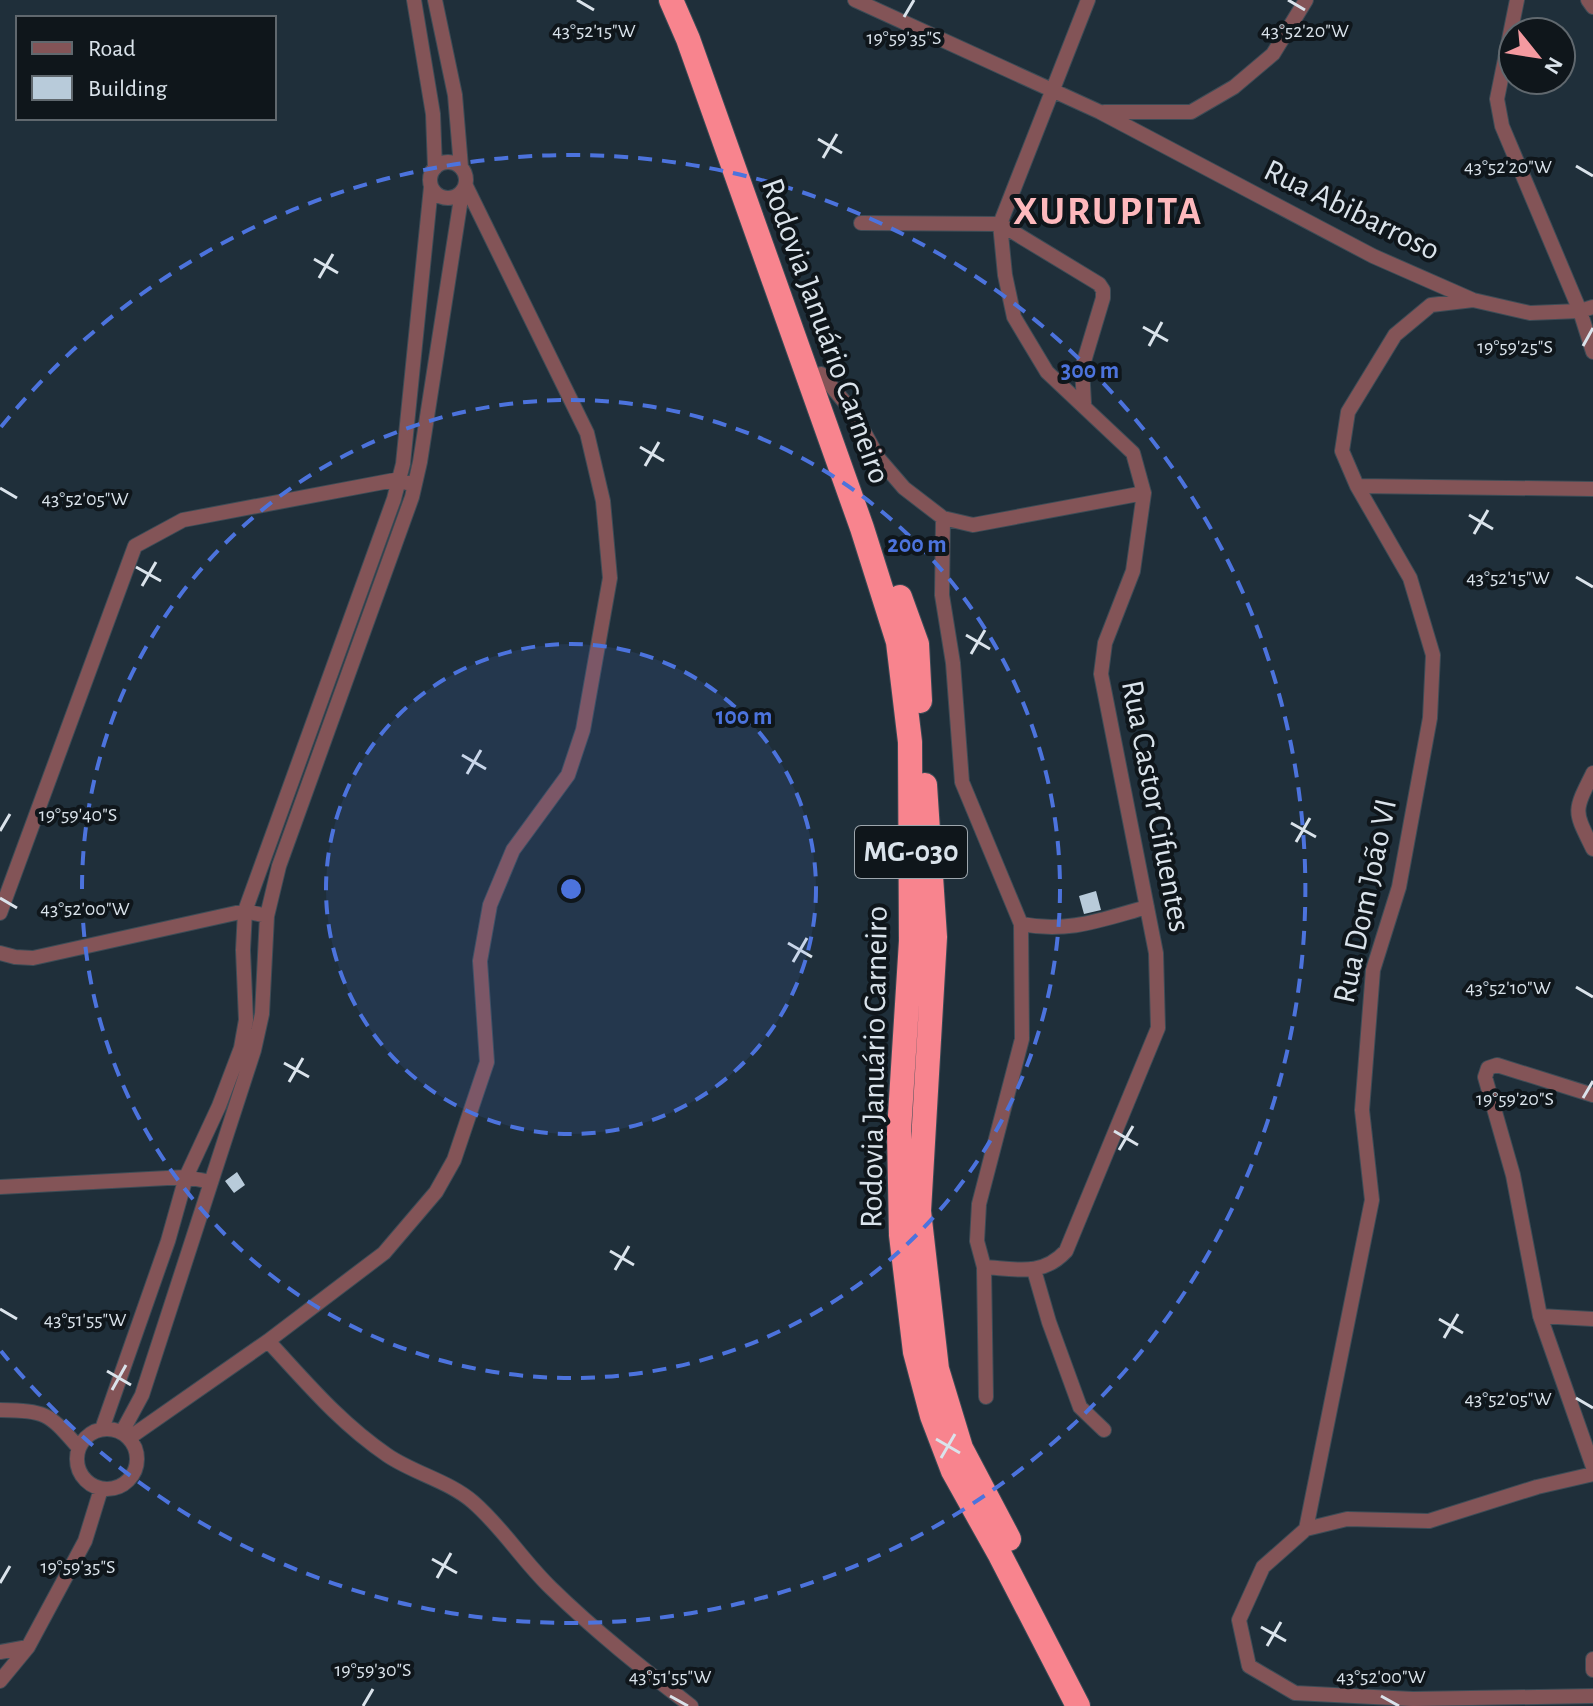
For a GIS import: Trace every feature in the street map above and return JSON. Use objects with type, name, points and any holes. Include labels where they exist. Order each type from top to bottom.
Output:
[{"type":"highway","name":"Rodovia Januário Carneiro","points":[[671,0],[851,498],[898,642],[910,757],[911,941],[899,1131],[901,1235],[915,1352],[932,1416],[953,1471],[1078,1706]]},
{"type":"highway","name":"Rodovia Januário Carneiro","points":[[685,0],[917,644],[935,937],[919,1211],[937,1369],[961,1448],[1093,1706]]},
{"type":"street","points":[[102,1429],[168,1241],[186,1177],[219,1106],[241,1048],[246,1020],[245,911],[400,479],[430,177],[435,168],[433,114],[414,0]]},
{"type":"street","points":[[126,1435],[142,1395],[254,1050],[262,1014],[267,916],[279,866],[414,487],[466,176],[461,167],[455,95],[435,0]]},
{"type":"street","name":"Rua Abibarroso","points":[[855,0],[1100,112],[1373,256],[1473,300],[1530,313],[1586,309]]},
{"type":"street","points":[[875,11],[886,0]]},
{"type":"street","name":"Rua Castor Cifuentes","points":[[1034,1270],[1054,1263],[1066,1251],[1158,1028],[1156,953],[1101,674],[1105,643],[1133,571],[1144,493],[1133,453],[1084,403],[1047,372],[1014,317],[1005,275],[1000,224],[1088,0]]},
{"type":"street","points":[[1100,112],[1191,112],[1234,87],[1273,54],[1306,0]]},
{"type":"street","points":[[1517,0],[1497,99],[1502,126],[1586,309],[1593,352]]},
{"type":"street","points":[[1588,0],[1593,7]]},
{"type":"street","points":[[435,168],[447,162],[461,167]]},
{"type":"street","points":[[431,187],[439,196],[451,199],[464,189]]},
{"type":"street","points":[[126,1435],[268,1341],[384,1253],[436,1192],[454,1160],[487,1062],[480,961],[490,905],[513,850],[568,775],[583,730],[610,578],[603,501],[587,433],[464,189]]},
{"type":"street","points":[[861,223],[1000,224],[1099,284],[1103,290],[1082,368],[1084,403]]},
{"type":"street","name":"Rua Dom João VI","points":[[1306,1529],[1372,1200],[1362,1110],[1373,970],[1399,887],[1430,718],[1433,655],[1410,578],[1357,486],[1342,451],[1348,412],[1395,335],[1431,305],[1473,300]]},
{"type":"street","points":[[821,374],[853,412],[879,459],[904,488],[943,518],[973,525],[1144,493]]},
{"type":"street","points":[[0,913],[135,546],[183,520],[400,479],[414,487]]},
{"type":"street","points":[[1357,486],[1593,489]]},
{"type":"street","points":[[943,518],[942,595],[953,663],[962,782],[1021,924],[1022,1039],[979,1204],[977,1241],[984,1267],[986,1397]]},
{"type":"street","points":[[1593,773],[1576,814],[1593,849]]},
{"type":"street","points":[[1021,924],[1047,929],[1071,927],[1147,907]]},
{"type":"street","points":[[0,953],[33,958],[245,911],[267,916]]},
{"type":"street","points":[[1593,1095],[1497,1065],[1488,1068],[1485,1077],[1513,1175],[1540,1316],[1593,1467]]},
{"type":"street","points":[[0,1187],[186,1177],[211,1182]]},
{"type":"street","points":[[984,1267],[1034,1270],[1080,1407],[1104,1430]]},
{"type":"street","points":[[1540,1316],[1593,1319]]},
{"type":"street","points":[[268,1341],[344,1423],[390,1457],[470,1499],[507,1534],[527,1564],[552,1590],[620,1652],[691,1706]]},
{"type":"street","points":[[0,1410],[37,1410],[53,1418],[79,1448]]},
{"type":"street","points":[[102,1429],[126,1435],[137,1455],[133,1474],[119,1487],[101,1489],[83,1478],[77,1458],[79,1448],[92,1432],[102,1429]]},
{"type":"street","points":[[1593,1474],[1537,1487],[1429,1521],[1347,1519],[1306,1529],[1263,1567],[1239,1620],[1249,1666],[1295,1693],[1413,1699],[1593,1696]]},
{"type":"street","points":[[0,1681],[28,1647],[85,1541],[101,1489]]},
{"type":"street","points":[[0,1652],[28,1647]]},
{"type":"street","points":[[1593,1659],[1593,1670]]},
{"type":"building","points":[[1096,891],[1101,910],[1084,914],[1079,896]]},
{"type":"building","points":[[237,1172],[245,1185],[234,1193],[225,1181]]},
{"type":"district","name":"XURUPITA","points":[[1108,212]]}]
